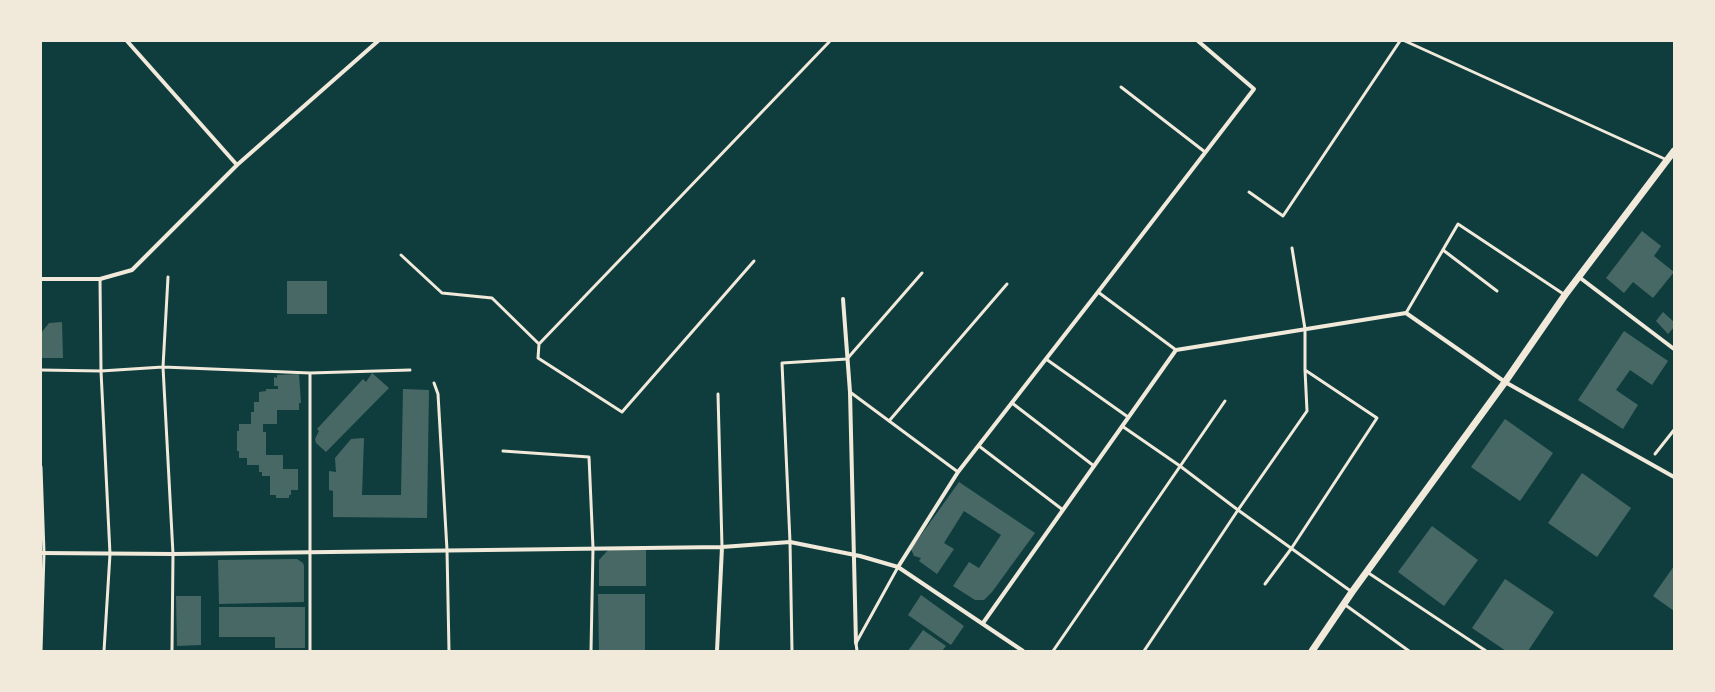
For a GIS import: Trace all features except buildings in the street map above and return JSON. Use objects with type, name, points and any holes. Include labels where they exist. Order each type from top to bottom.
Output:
[{"type":"street","points":[[127,41],[237,165]]},
{"type":"street","points":[[41,279],[100,279],[132,270],[237,165],[378,41]]},
{"type":"street","points":[[898,567],[958,472],[1254,89],[1198,41]]},
{"type":"street","points":[[1312,651],[1352,592],[1505,382],[1565,295],[1674,151]]},
{"type":"street","points":[[1579,277],[1674,349]]},
{"type":"street","points":[[843,299],[850,392],[856,643]]},
{"type":"street","points":[[983,623],[1176,350],[1406,312],[1505,382],[1674,477]]},
{"type":"street","points":[[43,553],[173,554],[311,551],[722,547],[790,542],[853,555],[898,567],[1023,651]]},
{"type":"street","points":[[717,651],[722,547]]},
{"type":"lane","points":[[754,261],[622,412],[538,358],[539,344],[830,41]]},
{"type":"lane","points":[[1249,192],[1283,216],[1400,41]]},
{"type":"lane","points":[[1405,41],[1667,160]]},
{"type":"lane","points":[[1121,87],[1205,152]]},
{"type":"lane","points":[[1406,312],[1458,224],[1565,295]]},
{"type":"lane","points":[[1144,651],[1238,510],[1307,411],[1305,329],[1292,248]]},
{"type":"lane","points":[[1443,250],[1497,291]]},
{"type":"lane","points":[[402,255],[442,293],[492,298],[539,344]]},
{"type":"lane","points":[[792,651],[790,542],[782,363],[847,360],[922,273]]},
{"type":"lane","points":[[168,277],[163,367],[173,554],[172,651]]},
{"type":"lane","points":[[100,279],[101,371],[110,554],[104,651]]},
{"type":"lane","points":[[890,421],[1007,284]]},
{"type":"lane","points":[[1098,292],[1176,350]]},
{"type":"lane","points":[[1046,359],[1128,417]]},
{"type":"lane","points":[[41,370],[101,371],[163,367],[310,373],[410,370]]},
{"type":"lane","points":[[1265,584],[1291,549],[1377,418],[1305,370]]},
{"type":"lane","points":[[310,373],[310,651]]},
{"type":"lane","points":[[434,383],[438,394],[446,550],[449,651]]},
{"type":"lane","points":[[850,392],[958,472]]},
{"type":"lane","points":[[718,394],[722,547]]},
{"type":"lane","points":[[1052,651],[1225,401]]},
{"type":"lane","points":[[1012,402],[1094,466]]},
{"type":"lane","points":[[1122,426],[1180,466],[1291,549],[1352,592]]},
{"type":"lane","points":[[1655,454],[1674,430]]},
{"type":"lane","points":[[979,446],[1063,510]]},
{"type":"lane","points":[[503,452],[589,457],[594,548],[591,651]]},
{"type":"lane","points":[[41,467],[43,553],[41,651]]},
{"type":"lane","points":[[857,651],[856,643],[898,567]]},
{"type":"lane","points":[[1367,572],[1486,651]]},
{"type":"lane","points":[[1344,604],[1408,651]]}]
